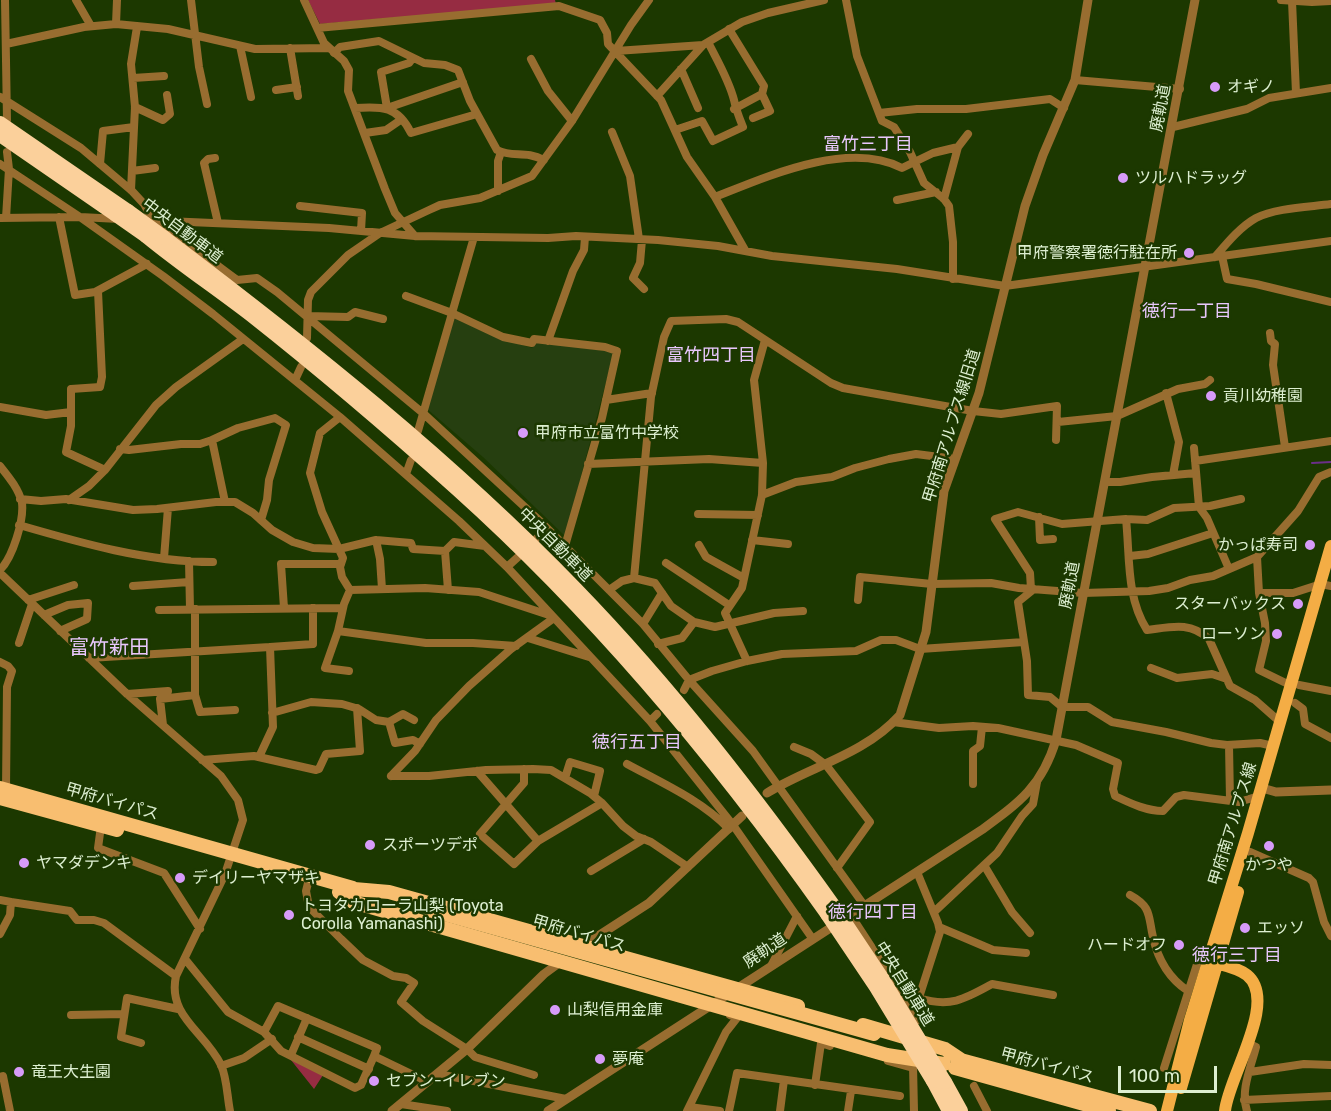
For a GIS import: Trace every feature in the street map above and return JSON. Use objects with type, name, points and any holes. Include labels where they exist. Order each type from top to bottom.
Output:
[{"type":"highway","name":"中央自動車道","points":[[4,122],[122,213],[146,236],[250,315],[344,391],[516,544],[626,659],[681,722],[831,911]]},
{"type":"highway","name":"中央自動車道","points":[[0,135],[165,238],[336,370],[476,492],[577,590],[688,716],[736,775],[831,911],[876,987],[961,1111]]},
{"type":"highway","name":"甲府バイパス","points":[[2,792],[101,826],[354,889],[429,914]]},
{"type":"highway","name":"甲府バイパス","points":[[2,792],[231,858],[339,892],[429,914],[872,1039],[1150,1111]]},
{"type":"highway","points":[[354,889],[388,891],[584,945],[945,1049],[963,1061]]},
{"type":"highway","points":[[339,892],[353,902],[708,1006],[913,1064],[944,1064]]},
{"type":"highway","name":"甲府バイパス","points":[[872,1039],[944,1064],[980,1082],[1109,1111]]},
{"type":"highway","name":"中央自動車道","points":[[939,1082],[949,1111]]},
{"type":"main road","name":"甲府南アルプス線","points":[[1213,962],[1250,852],[1280,722],[1296,686],[1328,582],[1331,546]]},
{"type":"main road","name":"甲府南アルプス線","points":[[1172,1106],[1263,791],[1294,703],[1296,686]]},
{"type":"main road","points":[[1213,962],[1246,975],[1257,993],[1258,1005],[1226,1106],[1217,1111]]},
{"type":"main road","points":[[980,1082],[1092,1111]]},
{"type":"street","points":[[4,122],[5,0]]},
{"type":"street","points":[[76,0],[91,26]]},
{"type":"street","points":[[116,24],[117,0]]},
{"type":"street","points":[[191,0],[199,67],[207,104]]},
{"type":"street","points":[[304,0],[317,28],[331,50],[344,61],[349,70],[348,91],[395,213],[416,236]]},
{"type":"street","points":[[307,338],[308,300],[311,292],[348,255],[380,232],[440,205],[480,198],[532,176],[572,121],[649,0]]},
{"type":"street","points":[[657,96],[705,43],[729,29],[768,13],[824,0]]},
{"type":"street","points":[[846,0],[857,56],[882,121],[894,127],[915,161],[924,183],[949,206],[953,242],[953,279]]},
{"type":"street","name":"甲府南アルプス線旧道","points":[[767,793],[856,750],[900,715],[926,632],[944,491],[984,375],[1025,206],[1043,155],[1075,80],[1088,0]]},
{"type":"street","name":"廃軌道","points":[[548,1111],[1003,814],[1037,782],[1050,762],[1173,127],[1195,0]]},
{"type":"street","points":[[1281,0],[1328,1]]},
{"type":"street","points":[[1292,2],[1296,93]]},
{"type":"street","points":[[317,28],[558,3],[600,20],[604,26],[608,44],[657,96],[687,157],[715,197],[746,250]]},
{"type":"street","points":[[6,44],[91,26],[116,24],[168,29],[255,48],[331,50],[379,41],[387,43],[412,59],[454,67],[458,70],[477,114],[498,150],[532,154],[544,160]]},
{"type":"street","points":[[131,190],[135,107],[132,58],[137,27]]},
{"type":"street","points":[[729,29],[764,86],[762,94],[770,111],[753,118]]},
{"type":"street","points":[[616,51],[705,43]]},
{"type":"street","points":[[675,130],[702,121],[713,141],[743,127],[734,109],[734,100],[705,43]]},
{"type":"street","points":[[240,46],[251,97]]},
{"type":"street","points":[[290,48],[298,96]]},
{"type":"street","points":[[531,58],[548,91],[572,121]]},
{"type":"street","points":[[412,59],[409,63],[381,72],[387,108],[402,119],[411,133],[477,114]]},
{"type":"street","points":[[681,69],[698,108]]},
{"type":"street","points":[[133,78],[164,76]]},
{"type":"street","points":[[1075,80],[1180,90]]},
{"type":"street","points":[[355,108],[387,108],[463,82]]},
{"type":"street","points":[[276,90],[297,87]]},
{"type":"street","points":[[1173,127],[1247,109],[1269,98],[1331,88]]},
{"type":"street","points":[[734,109],[762,94]]},
{"type":"street","points":[[135,107],[163,120],[170,114],[167,95]]},
{"type":"street","points":[[879,113],[917,109],[966,109],[1050,99],[1064,108]]},
{"type":"street","points":[[3,100],[81,148],[131,190],[155,221],[237,280],[257,278],[277,292],[424,414],[548,528],[644,624],[658,644],[753,751],[864,905]]},
{"type":"street","points":[[365,133],[386,130],[402,119]]},
{"type":"street","points":[[100,164],[103,131],[134,127]]},
{"type":"street","points":[[612,132],[630,176],[640,240],[640,263],[633,278],[644,289]]},
{"type":"street","points":[[944,199],[958,147],[968,134]]},
{"type":"street","points":[[715,197],[754,181],[810,163],[850,158],[880,159],[888,160],[902,168],[933,153],[958,147]]},
{"type":"street","points":[[7,152],[9,169],[3,218],[80,217],[218,222],[416,236],[585,237],[694,243],[772,256],[897,269],[1005,286],[1331,241]]},
{"type":"street","points":[[498,191],[498,161],[501,152]]},
{"type":"street","points":[[216,158],[208,159],[204,164],[218,222]]},
{"type":"street","points":[[0,164],[147,264],[243,339],[340,417],[486,546],[650,721],[812,938]]},
{"type":"street","points":[[132,171],[155,168]]},
{"type":"street","points":[[897,200],[936,192]]},
{"type":"street","points":[[1218,257],[1244,227],[1257,218],[1270,213],[1331,204]]},
{"type":"street","points":[[300,206],[362,213],[361,231]]},
{"type":"street","points":[[59,217],[75,295],[98,291],[147,264]]},
{"type":"street","points":[[418,432],[474,237]]},
{"type":"street","points":[[548,341],[573,271],[584,250],[585,237]]},
{"type":"street","points":[[1218,257],[1227,279],[1331,302]]},
{"type":"street","points":[[98,291],[102,376],[100,387],[71,389],[71,426],[66,452],[105,470]]},
{"type":"street","points":[[406,296],[452,313],[503,337],[532,343],[534,339],[605,347],[617,351],[606,400],[565,546]]},
{"type":"street","points":[[308,318],[348,317],[355,312],[383,319]]},
{"type":"street","points":[[634,578],[652,393],[664,337],[671,321],[726,319],[738,322],[831,383],[843,388],[1001,414],[1057,406],[1056,440]]},
{"type":"street","points":[[1270,333],[1271,341],[1275,344],[1273,365],[1285,447]]},
{"type":"street","points":[[69,500],[89,486],[105,470],[156,405],[176,387],[243,339]]},
{"type":"street","points":[[747,661],[725,613],[742,588],[762,495],[763,463],[754,380],[765,340]]},
{"type":"street","points":[[295,380],[301,367]]},
{"type":"street","points":[[1058,422],[1117,416],[1166,393],[1205,384],[1210,380]]},
{"type":"street","points":[[606,400],[652,393]]},
{"type":"street","points":[[1166,393],[1179,442],[1173,475]]},
{"type":"street","points":[[0,407],[46,415],[71,412]]},
{"type":"street","points":[[340,417],[320,433],[310,473],[322,512],[343,558],[342,577],[350,590]]},
{"type":"street","points":[[120,449],[200,444],[238,428],[275,418],[286,425],[269,480],[267,500],[261,520]]},
{"type":"street","points":[[212,440],[225,502]]},
{"type":"street","points":[[1195,461],[1331,441]]},
{"type":"street","points":[[1194,448],[1199,506],[1207,518],[1229,569]]},
{"type":"street","points":[[762,495],[796,482],[832,477],[889,459],[916,454],[955,459]]},
{"type":"street","points":[[406,474],[411,459]]},
{"type":"street","points":[[588,464],[709,459],[763,463]]},
{"type":"street","points":[[0,466],[14,486],[22,503],[19,525],[10,556],[0,572],[127,694],[225,782],[238,800],[242,811],[243,820],[231,858],[200,929],[176,976],[174,986],[174,998],[178,1009],[222,1066],[230,1111]]},
{"type":"street","points":[[858,600],[860,577],[933,584],[991,584],[1083,593],[1132,592],[1168,588],[1190,580],[1213,576],[1257,557],[1298,511],[1319,477],[1331,472]]},
{"type":"street","points":[[1105,482],[1196,473]]},
{"type":"street","points":[[20,499],[69,500],[133,510],[235,502],[253,513],[272,530],[293,542],[313,548],[339,549],[376,540],[411,543],[413,549],[445,551],[454,542],[486,546]]},
{"type":"street","points":[[1032,589],[1030,573],[995,519],[1018,512],[1062,524],[1126,519],[1147,520],[1174,508],[1223,505],[1241,499]]},
{"type":"street","points":[[164,558],[168,508]]},
{"type":"street","points":[[698,514],[758,515]]},
{"type":"street","points":[[1039,517],[1040,540],[1053,539]]},
{"type":"street","points":[[1126,519],[1132,592],[1139,618],[1147,630],[1189,627],[1196,629],[1209,639],[1230,686],[1255,700],[1280,722]]},
{"type":"street","points":[[19,525],[73,541],[164,558],[213,562]]},
{"type":"street","points":[[536,539],[548,528]]},
{"type":"street","points":[[1130,556],[1148,554],[1213,533]]},
{"type":"street","points":[[376,540],[382,589]]},
{"type":"street","points":[[752,540],[788,544]]},
{"type":"street","points":[[699,545],[706,557],[744,578]]},
{"type":"street","points":[[445,551],[448,590]]},
{"type":"street","points":[[507,567],[518,557]]},
{"type":"street","points":[[1257,557],[1258,593],[1265,622],[1266,641],[1260,670],[1296,686],[1331,691]]},
{"type":"street","points":[[189,561],[196,652],[195,695],[200,712],[235,710]]},
{"type":"street","points":[[666,563],[729,605]]},
{"type":"street","points":[[284,608],[281,564],[341,564]]},
{"type":"street","points":[[609,590],[622,581],[634,578],[655,584],[671,606],[694,622],[715,627],[774,613],[803,611]]},
{"type":"street","points":[[133,586],[189,582]]},
{"type":"street","points":[[1258,593],[1293,593],[1328,582]]},
{"type":"street","points":[[30,602],[74,585]]},
{"type":"street","points":[[1032,589],[1018,602],[1027,661],[1028,695],[1050,697],[1062,707],[1089,707],[1112,722],[1166,732],[1203,742],[1229,745],[1260,743],[1273,746]]},
{"type":"street","points":[[350,590],[479,592],[554,617]]},
{"type":"street","points":[[349,671],[325,668],[350,590]]},
{"type":"street","points":[[644,624],[662,593]]},
{"type":"street","points":[[19,643],[30,602]]},
{"type":"street","points":[[44,615],[68,605],[88,603],[87,619],[60,631]]},
{"type":"street","points":[[89,658],[314,644],[313,608]]},
{"type":"street","points":[[159,610],[343,608]]},
{"type":"street","points":[[554,617],[516,646],[445,710],[420,744],[391,776],[429,776],[524,769],[552,770],[603,802],[623,826],[688,867]]},
{"type":"street","points":[[658,644],[682,638],[694,622]]},
{"type":"street","points":[[338,631],[426,643],[516,646]]},
{"type":"street","points":[[528,638],[590,657]]},
{"type":"street","points":[[684,690],[689,680],[747,661],[782,654],[856,651],[881,640],[896,640],[920,649],[1024,642]]},
{"type":"street","points":[[259,757],[273,727],[270,647]]},
{"type":"street","points":[[0,662],[12,671],[7,687],[2,792]]},
{"type":"street","points":[[1151,668],[1177,678],[1212,674],[1227,679]]},
{"type":"street","points":[[127,694],[168,691]]},
{"type":"street","points":[[163,726],[160,699],[195,695]]},
{"type":"street","points":[[272,713],[311,702],[342,704],[357,708],[376,720],[389,723],[403,714],[414,720]]},
{"type":"street","points":[[1294,703],[1303,709],[1305,724],[1331,738]]},
{"type":"street","points":[[202,760],[259,757],[319,769],[326,754],[360,751],[357,708]]},
{"type":"street","points":[[650,721],[657,714]]},
{"type":"street","points":[[893,722],[939,728],[998,728],[1095,751],[1118,763],[1113,789],[1115,796],[1136,806],[1155,811],[1163,811],[1176,796],[1184,795],[1239,802],[1263,791],[1331,790]]},
{"type":"street","points":[[389,723],[395,743],[413,740],[420,744]]},
{"type":"street","points":[[973,784],[973,751],[980,746],[982,727]]},
{"type":"street","points":[[1229,745],[1230,800]]},
{"type":"street","points":[[794,747],[811,754],[826,765],[870,822],[837,868]]},
{"type":"street","points":[[565,778],[570,762],[600,771],[594,796]]},
{"type":"street","points":[[627,765],[677,791],[731,827]]},
{"type":"street","points":[[524,769],[524,783],[480,834],[514,864],[538,841],[603,802]]},
{"type":"street","points":[[477,771],[538,841]]},
{"type":"street","points":[[934,912],[997,853],[1033,804],[1037,782]]},
{"type":"street","points":[[393,1111],[467,1049],[544,974],[649,903],[742,816]]},
{"type":"street","points":[[101,826],[98,848],[164,873],[200,929]]},
{"type":"street","points":[[591,871],[644,839]]},
{"type":"street","points":[[1250,852],[1309,878],[1313,882],[1324,922],[1331,936]]},
{"type":"street","points":[[984,865],[1012,912],[1030,933]]},
{"type":"street","points":[[850,914],[917,1016],[919,998],[940,932],[934,912],[916,872]]},
{"type":"street","points":[[308,883],[306,891],[309,907],[315,915],[363,960],[393,976],[406,978],[414,983],[401,1002],[423,1021],[467,1049],[475,1057],[534,1075]]},
{"type":"street","points":[[1130,895],[1145,905],[1153,938],[1171,977],[1188,991]]},
{"type":"street","points":[[0,900],[70,910],[77,920],[94,920],[104,923],[176,976]]},
{"type":"street","points":[[0,934],[10,915],[11,902]]},
{"type":"street","points":[[772,964],[797,916]]},
{"type":"street","points":[[939,927],[993,950],[1026,953]]},
{"type":"street","points":[[1164,1068],[1199,958],[1213,962]]},
{"type":"street","points":[[185,959],[228,1012],[264,1032],[281,1051],[355,1088],[362,1085],[377,1048],[278,1006],[264,1032]]},
{"type":"street","points":[[919,998],[943,1004],[963,1000],[992,984],[1053,995]]},
{"type":"street","points":[[141,1042],[121,1037],[127,998],[178,1009]]},
{"type":"street","points":[[708,1006],[737,1018],[726,1032],[688,1109],[720,1111]]},
{"type":"street","points":[[71,1015],[124,1014]]},
{"type":"street","points":[[291,1055],[307,1017]]},
{"type":"street","points":[[298,1037],[369,1069]]},
{"type":"street","points":[[222,1066],[244,1058],[272,1039]]},
{"type":"street","points":[[815,1085],[820,1043],[913,1064],[914,1111]]},
{"type":"street","points":[[1246,1111],[1244,1100],[1256,1047],[1247,1043]]},
{"type":"street","points":[[374,1056],[428,1082]]},
{"type":"street","points":[[1250,1072],[1304,1064],[1331,1065]]},
{"type":"street","points":[[729,1111],[737,1073],[900,1096]]},
{"type":"street","points":[[438,1074],[566,1099]]},
{"type":"street","points":[[0,1077],[3,1076],[10,1111]]},
{"type":"street","points":[[780,1111],[784,1080]]},
{"type":"street","points":[[980,1082],[987,1111]]},
{"type":"street","points":[[848,1111],[851,1090]]},
{"type":"street","points":[[1244,1100],[1331,1096]]},
{"type":"street","points":[[914,1099],[921,1111]]},
{"type":"street","points":[[401,1104],[447,1111]]},
{"type":"shaded area","points":[[308,0],[555,0],[556,4],[320,24]]},
{"type":"shaded area","name":"甲府市立富竹中学校","points":[[454,315],[500,338],[532,348],[537,342],[614,352],[565,536],[483,457],[426,408]]},
{"type":"shaded area","points":[[287,1055],[323,1075],[314,1089]]},
{"type":"waterway","points":[[1312,463],[1331,462]]},
{"type":"place","name":"オギノ","points":[[1215,87]]},
{"type":"place","name":"ツルハドラッグ","points":[[1123,178]]},
{"type":"place","name":"甲府警察署徳行駐在所","points":[[1189,253]]},
{"type":"place","name":"貢川幼稚園","points":[[1211,396]]},
{"type":"place","name":"甲府市立富竹中学校","points":[[523,433]]},
{"type":"place","name":"かっぱ寿司","points":[[1310,545]]},
{"type":"place","name":"スターバックス","points":[[1298,604]]},
{"type":"place","name":"ローソン","points":[[1277,634]]},
{"type":"place","name":"スポーツデポ","points":[[370,845]]},
{"type":"place","name":"かつや","points":[[1269,846]]},
{"type":"place","name":"ヤマダデンキ","points":[[24,863]]},
{"type":"place","name":"デイリーヤマザキ","points":[[180,878]]},
{"type":"place","name":"トヨタカローラ山梨 (Toyota Corolla Yamanashi)","points":[[289,915]]},
{"type":"place","name":"エッソ","points":[[1245,928]]},
{"type":"place","name":"ハードオフ","points":[[1179,945]]},
{"type":"place","name":"山梨信用金庫","points":[[555,1010]]},
{"type":"place","name":"夢庵","points":[[600,1059]]},
{"type":"place","name":"竜王大生園","points":[[19,1072]]},
{"type":"place","name":"セブン-イレブン","points":[[374,1081]]},
{"type":"district","name":"富竹三丁目","points":[[868,145]]},
{"type":"district","name":"徳行一丁目","points":[[1187,312]]},
{"type":"district","name":"富竹四丁目","points":[[711,356]]},
{"type":"district","name":"富竹新田","points":[[109,648]]},
{"type":"district","name":"徳行五丁目","points":[[637,743]]},
{"type":"district","name":"徳行四丁目","points":[[873,913]]},
{"type":"district","name":"徳行三丁目","points":[[1237,956]]}]
